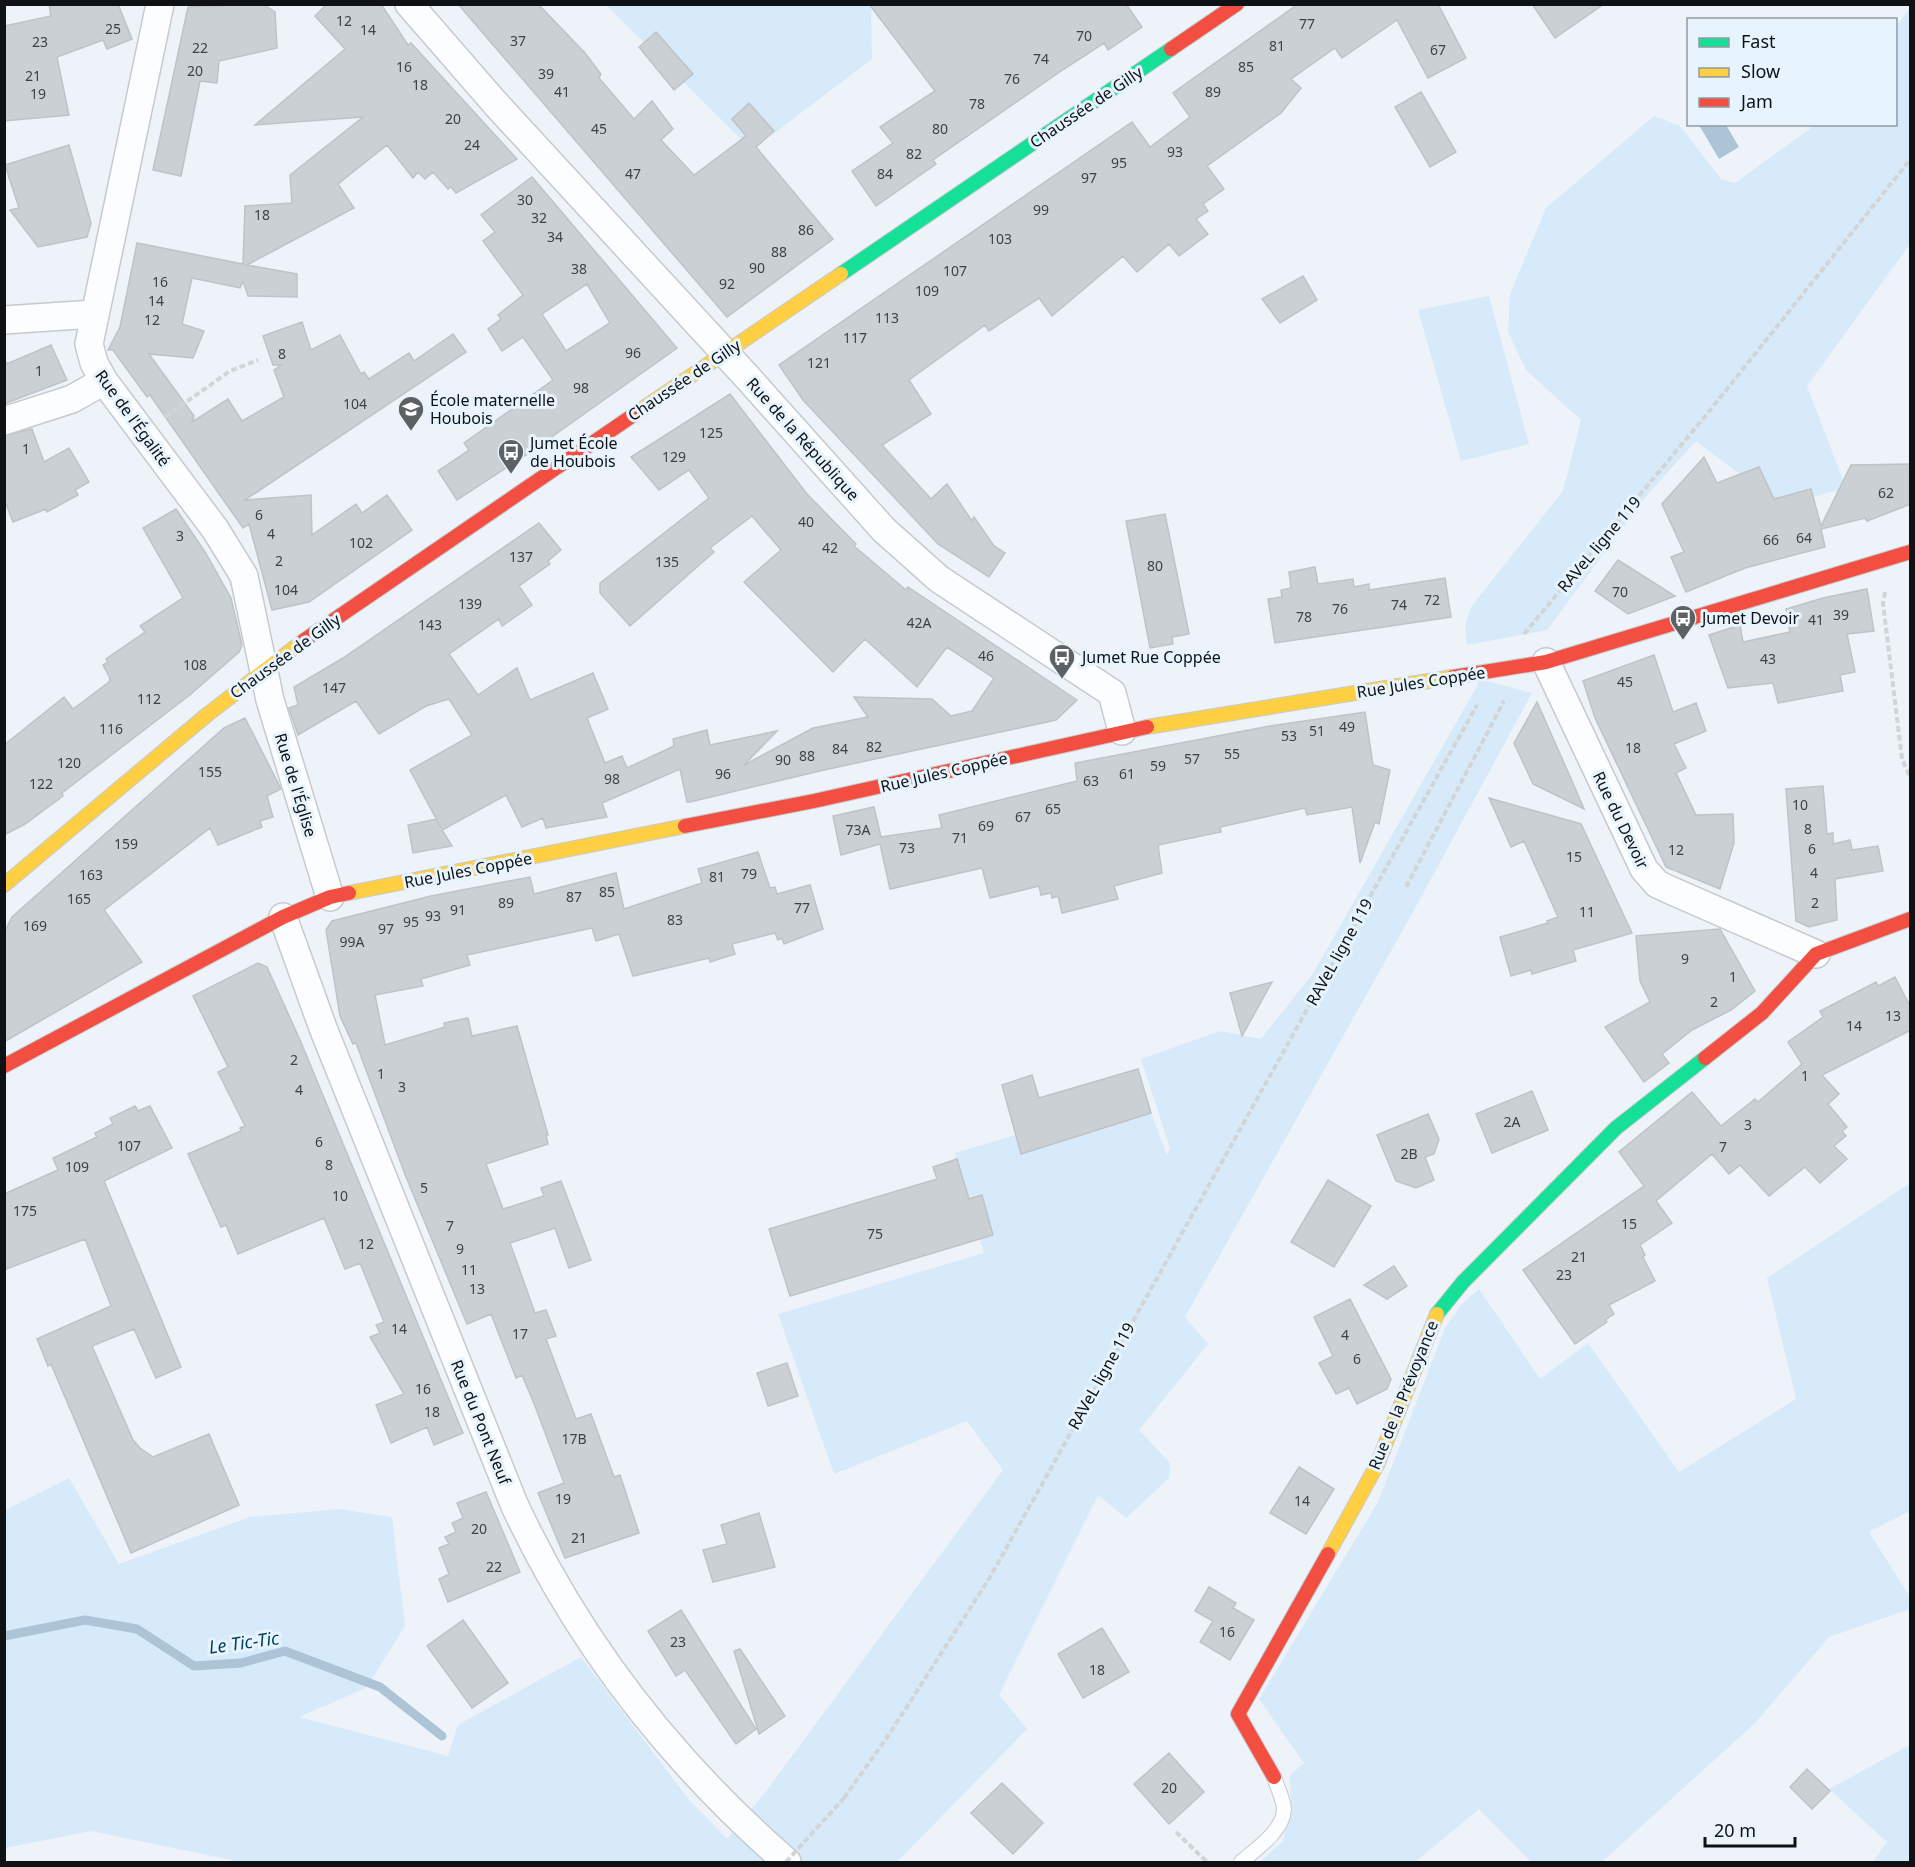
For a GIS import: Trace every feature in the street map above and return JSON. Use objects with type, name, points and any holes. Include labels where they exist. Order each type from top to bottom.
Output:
[{"type":"street","name":"Rue de l'Égalité","points":[[160,4],[89,344],[94,363],[104,381],[215,529],[244,576],[263,671]]},
{"type":"street","name":"Rue de la République","points":[[410,4],[495,103],[884,530],[939,579],[1112,693],[1122,731]]},
{"type":"street","name":"Chaussée de Gilly","points":[[4,885],[208,714],[311,635],[1237,4]]},
{"type":"street","points":[[4,320],[94,314]]},
{"type":"street","points":[[4,421],[72,399],[104,381]]},
{"type":"street","name":"Rue Jules Coppée","points":[[4,1066],[283,917],[330,897],[814,801],[1122,731],[1546,662],[1911,552]]},
{"type":"street","name":"Rue du Devoir","points":[[1546,662],[1644,869],[1651,878],[1670,890],[1816,954]]},
{"type":"street","name":"Rue de l'Église","points":[[263,671],[330,897]]},
{"type":"street","name":"Rue du Pont Neuf","points":[[283,917],[322,1028],[514,1504],[534,1547],[596,1650],[639,1707],[721,1803],[786,1863]]},
{"type":"street","points":[[1816,954],[1911,918]]},
{"type":"street","name":"Rue de la Prévoyance","points":[[1274,1777],[1238,1714],[1377,1465],[1438,1311],[1463,1282],[1616,1128],[1762,1013],[1816,954]]},
{"type":"lane","points":[[1241,1863],[1265,1840],[1283,1816],[1284,1808],[1274,1777]]},
{"type":"path","name":"RAVeL ligne 119","points":[[786,1863],[844,1798],[886,1739],[989,1580],[1498,669],[1513,647],[1707,414],[1911,160]]},
{"type":"path","points":[[143,433],[230,371],[258,360]]},
{"type":"path","points":[[1889,558],[1883,603],[1902,759],[1911,777]]},
{"type":"path","points":[[1406,887],[1511,687],[1516,666]]},
{"type":"path","points":[[1176,1832],[1207,1863]]},
{"type":"shaded area","points":[[606,5],[871,5],[872,59],[752,150]]},
{"type":"shaded area","points":[[1910,8],[1910,244],[1807,386],[1846,488],[1771,508],[1738,473],[1696,441],[1648,494],[1547,630],[1467,645],[1465,626],[1471,607],[1563,491],[1581,420],[1526,370],[1508,332],[1510,294],[1546,208],[1654,116],[1680,126],[1721,179],[1735,183],[1814,126],[1897,126],[1897,26]]},
{"type":"shaded area","points":[[1700,126],[1727,126],[1739,147],[1719,159]]},
{"type":"shaded area","points":[[1489,296],[1529,444],[1461,461],[1418,310]]},
{"type":"shaded area","points":[[1479,679],[1532,693],[1413,912],[1185,1317],[1208,1344],[1139,1430],[1170,1463],[1169,1478],[1126,1518],[1098,1495],[999,1695],[1027,1729],[897,1862],[232,1862],[232,1860],[91,1831],[5,1848],[5,1510],[69,1478],[119,1564],[250,1517],[339,1509],[392,1517],[405,1626],[366,1688],[299,1717],[448,1756],[458,1725],[581,1657],[689,1800],[727,1839],[767,1790],[1003,1470],[967,1421],[834,1474],[778,1314],[984,1253],[955,1153],[1015,1135],[1022,1153],[1151,1113],[1167,1155],[1170,1148],[1141,1059],[1220,1031],[1261,1039],[1314,972]]},
{"type":"shaded area","points":[[1910,1183],[1910,1511],[1869,1532],[1910,1597],[1910,1609],[1829,1637],[1755,1723],[1602,1862],[1531,1862],[1479,1809],[1415,1862],[1260,1862],[1283,1841],[1291,1807],[1290,1775],[1304,1763],[1259,1699],[1378,1502],[1445,1328],[1461,1305],[1479,1289],[1540,1379],[1588,1343],[1679,1472],[1796,1399],[1767,1278]]},
{"type":"shaded area","points":[[1910,1745],[1910,1862],[1873,1862],[1887,1842],[1829,1789]]},
{"type":"building","points":[[49,4],[118,4],[132,39],[107,49],[103,40],[57,57],[69,115],[4,121],[4,26],[51,16]]},
{"type":"building","points":[[263,4],[275,12],[277,48],[219,61],[217,83],[200,81],[181,176],[153,170],[188,7]]},
{"type":"building","points":[[327,4],[381,4],[408,45],[411,43],[517,159],[456,193],[451,187],[448,189],[433,172],[425,179],[418,172],[413,178],[387,145],[338,184],[354,208],[247,265],[297,274],[297,297],[248,296],[243,281],[240,288],[192,278],[182,324],[204,331],[193,358],[149,354],[194,416],[192,422],[228,399],[242,421],[284,397],[274,370],[281,365],[273,365],[263,336],[302,322],[311,350],[340,335],[361,374],[364,372],[369,379],[409,353],[414,361],[453,334],[466,352],[245,500],[311,495],[312,535],[356,504],[362,513],[387,495],[412,530],[309,602],[272,610],[249,524],[243,528],[150,395],[147,397],[113,350],[108,350],[120,327],[137,243],[243,264],[245,206],[292,203],[290,175],[363,117],[255,125],[345,49],[315,16]]},
{"type":"building","points":[[458,4],[538,4],[585,53],[601,74],[599,78],[634,119],[652,101],[673,129],[661,140],[694,175],[746,136],[732,119],[749,103],[774,131],[756,147],[833,239],[727,317]]},
{"type":"building","points":[[869,4],[1126,4],[1142,27],[1108,50],[1104,43],[1064,69],[933,160],[936,164],[876,206],[852,171],[893,143],[880,127],[935,91]]},
{"type":"building","points":[[1298,4],[1438,4],[1466,58],[1428,78],[1397,20],[1342,58],[1335,48],[1291,79],[1301,88],[1281,113],[1207,166],[1224,189],[1203,204],[1208,211],[1196,219],[1208,234],[1179,256],[1169,244],[1137,272],[1123,256],[1052,316],[1039,298],[989,331],[985,325],[909,380],[931,414],[882,445],[931,499],[947,484],[972,521],[974,517],[994,546],[1005,553],[989,577],[938,544],[803,400],[779,365],[1132,122],[1150,147],[1190,117],[1173,93]]},
{"type":"building","points":[[1532,4],[1604,4],[1555,38]]},
{"type":"building","points":[[656,32],[693,74],[674,90],[639,47]]},
{"type":"building","points":[[1421,92],[1456,152],[1430,167],[1395,107]]},
{"type":"building","points":[[69,145],[91,223],[87,237],[38,247],[10,210],[19,208],[5,165]]},
{"type":"building","points":[[532,177],[677,348],[532,451],[457,500],[438,471],[469,450],[464,443],[553,380],[523,337],[502,351],[488,329],[501,319],[498,315],[523,295],[483,241],[495,232],[481,215]],"holes":[[[587,284],[610,323],[566,351],[542,314]]]},
{"type":"building","points":[[1303,276],[1317,300],[1280,323],[1262,299]]},
{"type":"building","points":[[51,345],[67,380],[4,404],[4,362],[9,363]]},
{"type":"building","points":[[730,394],[807,494],[856,544],[854,546],[906,590],[908,587],[1077,700],[1056,720],[824,770],[690,802],[687,802],[680,769],[602,803],[607,817],[546,828],[543,818],[522,827],[506,795],[442,830],[452,846],[413,853],[408,825],[436,819],[441,828],[410,770],[472,735],[449,699],[426,706],[379,734],[356,701],[298,735],[289,708],[298,705],[294,687],[343,658],[539,523],[561,550],[548,561],[550,564],[519,586],[532,605],[502,626],[499,619],[449,654],[478,695],[517,668],[530,700],[593,673],[608,709],[587,718],[605,763],[622,756],[627,768],[674,746],[673,739],[707,730],[710,745],[777,731],[744,765],[813,728],[868,717],[854,697],[932,699],[951,716],[972,711],[994,678],[947,647],[917,687],[865,639],[833,672],[744,582],[781,550],[752,516],[710,548],[714,552],[630,626],[600,593],[600,583],[709,498],[689,470],[659,490],[631,457]]},
{"type":"building","points":[[32,429],[44,462],[69,448],[89,482],[75,490],[78,495],[47,512],[46,509],[13,522],[4,499],[4,436]]},
{"type":"building","points":[[1704,457],[1717,483],[1759,467],[1774,499],[1811,489],[1821,526],[1851,465],[1911,464],[1911,504],[1867,521],[1865,518],[1821,529],[1825,547],[1745,568],[1686,592],[1671,557],[1684,552],[1662,504]]},
{"type":"building","points":[[176,509],[205,552],[231,598],[242,645],[239,652],[191,694],[62,793],[63,796],[25,824],[4,835],[4,745],[64,697],[73,709],[109,682],[110,678],[103,665],[108,662],[106,659],[145,632],[140,626],[183,598],[143,528]]},
{"type":"building","points":[[1165,514],[1189,634],[1172,637],[1173,644],[1150,648],[1126,521]]},
{"type":"building","points":[[1618,560],[1675,596],[1628,614],[1595,591]]},
{"type":"building","points":[[1315,567],[1318,584],[1353,579],[1354,587],[1369,584],[1369,590],[1445,578],[1451,617],[1275,643],[1268,599],[1282,597],[1281,590],[1291,588],[1289,572]]},
{"type":"building","points":[[1867,589],[1874,631],[1847,634],[1855,672],[1840,675],[1843,691],[1778,703],[1773,683],[1728,688],[1709,635],[1740,625],[1743,642],[1790,632],[1786,609],[1823,598]]},
{"type":"building","points":[[1654,655],[1673,712],[1696,703],[1706,731],[1674,744],[1686,768],[1676,773],[1696,815],[1733,814],[1734,843],[1720,889],[1666,867],[1595,718],[1583,681]]},
{"type":"building","points":[[1537,702],[1584,809],[1533,784],[1514,743]]},
{"type":"building","points":[[1365,712],[1373,765],[1390,770],[1379,824],[1375,822],[1360,863],[1352,807],[1307,815],[1305,808],[1220,827],[1221,832],[1158,845],[1162,873],[1114,886],[1118,899],[1062,913],[1058,896],[1052,898],[1051,893],[1041,895],[1039,886],[990,898],[982,868],[890,889],[880,844],[841,855],[833,816],[874,807],[881,837],[942,828],[939,815],[1077,781],[1075,763],[1270,726]]},
{"type":"building","points":[[245,718],[281,789],[267,796],[273,817],[260,821],[262,827],[218,845],[210,828],[104,910],[142,962],[4,1042],[4,933],[12,917],[224,728]]},
{"type":"building","points":[[1823,786],[1827,834],[1833,833],[1833,844],[1850,840],[1852,850],[1878,846],[1883,871],[1835,879],[1837,920],[1809,927],[1796,921],[1786,789]]},
{"type":"building","points":[[1489,798],[1581,824],[1632,933],[1573,950],[1576,961],[1532,974],[1531,970],[1511,976],[1500,937],[1548,923],[1547,921],[1558,917],[1524,841],[1511,847]]},
{"type":"building","points":[[758,852],[770,888],[775,887],[777,894],[810,885],[823,929],[784,944],[782,938],[778,940],[775,933],[732,944],[735,954],[710,962],[709,958],[633,976],[619,934],[596,941],[592,928],[467,955],[470,965],[421,979],[423,986],[375,995],[385,1045],[445,1027],[444,1023],[468,1018],[472,1036],[517,1026],[548,1135],[546,1135],[548,1144],[486,1164],[503,1209],[544,1196],[541,1188],[561,1181],[591,1260],[569,1268],[555,1228],[510,1243],[535,1313],[546,1310],[556,1336],[546,1339],[576,1419],[591,1414],[614,1477],[620,1475],[639,1533],[565,1558],[538,1493],[564,1483],[535,1406],[522,1375],[516,1378],[491,1314],[467,1324],[406,1177],[356,1043],[353,1044],[340,1016],[326,930],[332,921],[431,896],[530,877],[534,894],[616,873],[624,909],[702,883],[698,869]]},
{"type":"building","points":[[1720,929],[1755,991],[1731,1010],[1692,1030],[1662,1054],[1669,1063],[1644,1082],[1605,1027],[1650,1002],[1640,981],[1636,936]]},
{"type":"building","points":[[258,963],[267,967],[300,1040],[463,1433],[434,1445],[427,1427],[391,1443],[376,1405],[404,1394],[370,1337],[380,1333],[376,1325],[384,1322],[360,1263],[345,1269],[324,1218],[238,1254],[226,1225],[221,1227],[188,1154],[241,1131],[240,1128],[245,1126],[218,1072],[228,1067],[193,996]]},
{"type":"building","points":[[1895,977],[1911,1008],[1911,1030],[1822,1075],[1839,1094],[1828,1104],[1847,1127],[1842,1131],[1846,1136],[1834,1146],[1847,1159],[1820,1183],[1805,1167],[1769,1196],[1740,1165],[1729,1174],[1712,1154],[1656,1201],[1672,1223],[1640,1245],[1645,1255],[1643,1257],[1655,1281],[1609,1305],[1614,1314],[1605,1320],[1607,1322],[1575,1344],[1523,1270],[1644,1186],[1619,1152],[1692,1092],[1721,1126],[1755,1099],[1758,1102],[1802,1064],[1788,1042],[1823,1017],[1820,1011],[1876,982],[1878,986]]},
{"type":"building","points":[[1272,982],[1242,1036],[1230,993]]},
{"type":"building","points":[[1138,1069],[1151,1113],[1021,1154],[1002,1085],[1032,1075],[1039,1098]]},
{"type":"building","points":[[1532,1091],[1548,1130],[1492,1153],[1476,1114]]},
{"type":"building","points":[[135,1106],[138,1111],[150,1106],[172,1148],[104,1181],[181,1367],[156,1378],[134,1329],[92,1346],[133,1440],[140,1448],[153,1457],[209,1434],[239,1505],[131,1553],[51,1364],[48,1366],[37,1339],[111,1306],[85,1239],[4,1270],[4,1194],[58,1170],[53,1158],[97,1137],[95,1133],[113,1124],[110,1118]]},
{"type":"building","points":[[1428,1114],[1439,1139],[1434,1154],[1425,1157],[1434,1180],[1416,1188],[1396,1181],[1377,1135]]},
{"type":"building","points":[[957,1159],[969,1199],[982,1195],[993,1235],[790,1296],[769,1229],[937,1179],[933,1167]]},
{"type":"building","points":[[1328,1180],[1371,1206],[1334,1267],[1291,1242]]},
{"type":"building","points":[[1394,1266],[1407,1286],[1387,1299],[1364,1285]]},
{"type":"building","points":[[1350,1299],[1391,1379],[1387,1389],[1357,1404],[1349,1388],[1336,1394],[1319,1363],[1333,1356],[1314,1317]]},
{"type":"building","points":[[787,1363],[798,1396],[768,1406],[757,1373]]},
{"type":"building","points":[[1299,1467],[1334,1489],[1306,1534],[1270,1513]]},
{"type":"building","points":[[486,1492],[520,1572],[448,1602],[439,1579],[449,1574],[439,1548],[449,1544],[445,1537],[456,1532],[452,1523],[463,1518],[457,1503]]},
{"type":"building","points":[[759,1513],[775,1567],[713,1582],[703,1550],[727,1544],[721,1525]]},
{"type":"building","points":[[1209,1587],[1236,1603],[1233,1608],[1254,1620],[1230,1660],[1200,1642],[1213,1621],[1195,1611]]},
{"type":"building","points":[[681,1610],[756,1729],[736,1744],[685,1670],[676,1676],[648,1631]]},
{"type":"building","points":[[463,1620],[508,1683],[472,1708],[427,1646]]},
{"type":"building","points":[[1102,1628],[1129,1672],[1083,1698],[1058,1654]]},
{"type":"building","points":[[740,1649],[785,1716],[759,1734],[734,1651]]},
{"type":"building","points":[[1169,1753],[1204,1792],[1169,1824],[1134,1784]]},
{"type":"building","points":[[1807,1769],[1830,1791],[1812,1809],[1790,1787]]},
{"type":"building","points":[[1002,1783],[1043,1823],[1013,1854],[971,1813]]},
{"type":"waterway","name":"Le Tic-Tic","points":[[4,1636],[85,1620],[137,1629],[194,1666],[241,1663],[285,1651],[380,1687],[442,1736]]},
{"type":"traffic: fast","points":[[841,274],[1171,49]]},
{"type":"traffic: fast","points":[[1437,1314],[1463,1282],[1616,1128],[1705,1058]]},
{"type":"traffic: slow","points":[[632,416],[841,274]]},
{"type":"traffic: slow","points":[[4,885],[208,714],[303,641]]},
{"type":"traffic: slow","points":[[1147,727],[1453,677]]},
{"type":"traffic: slow","points":[[349,893],[685,826]]},
{"type":"traffic: slow","points":[[1328,1554],[1377,1465],[1437,1314]]},
{"type":"traffic: jam","points":[[1171,49],[1237,4]]},
{"type":"traffic: jam","points":[[303,641],[632,416]]},
{"type":"traffic: jam","points":[[1453,677],[1546,662],[1910,552]]},
{"type":"traffic: jam","points":[[685,826],[814,801],[1147,727]]},
{"type":"traffic: jam","points":[[4,1066],[283,917],[330,897],[349,893]]},
{"type":"traffic: jam","points":[[1705,1058],[1762,1013],[1816,954],[1910,919]]},
{"type":"traffic: jam","points":[[1274,1777],[1238,1714],[1328,1554]]},
{"type":"place","name":"École maternelle Houbois","points":[[411,432]]},
{"type":"place","name":"Jumet École de Houbois","points":[[511,475]]},
{"type":"place","name":"Jumet Devoir","points":[[1683,641]]},
{"type":"place","name":"Jumet Rue Coppée","points":[[1062,680]]}]
